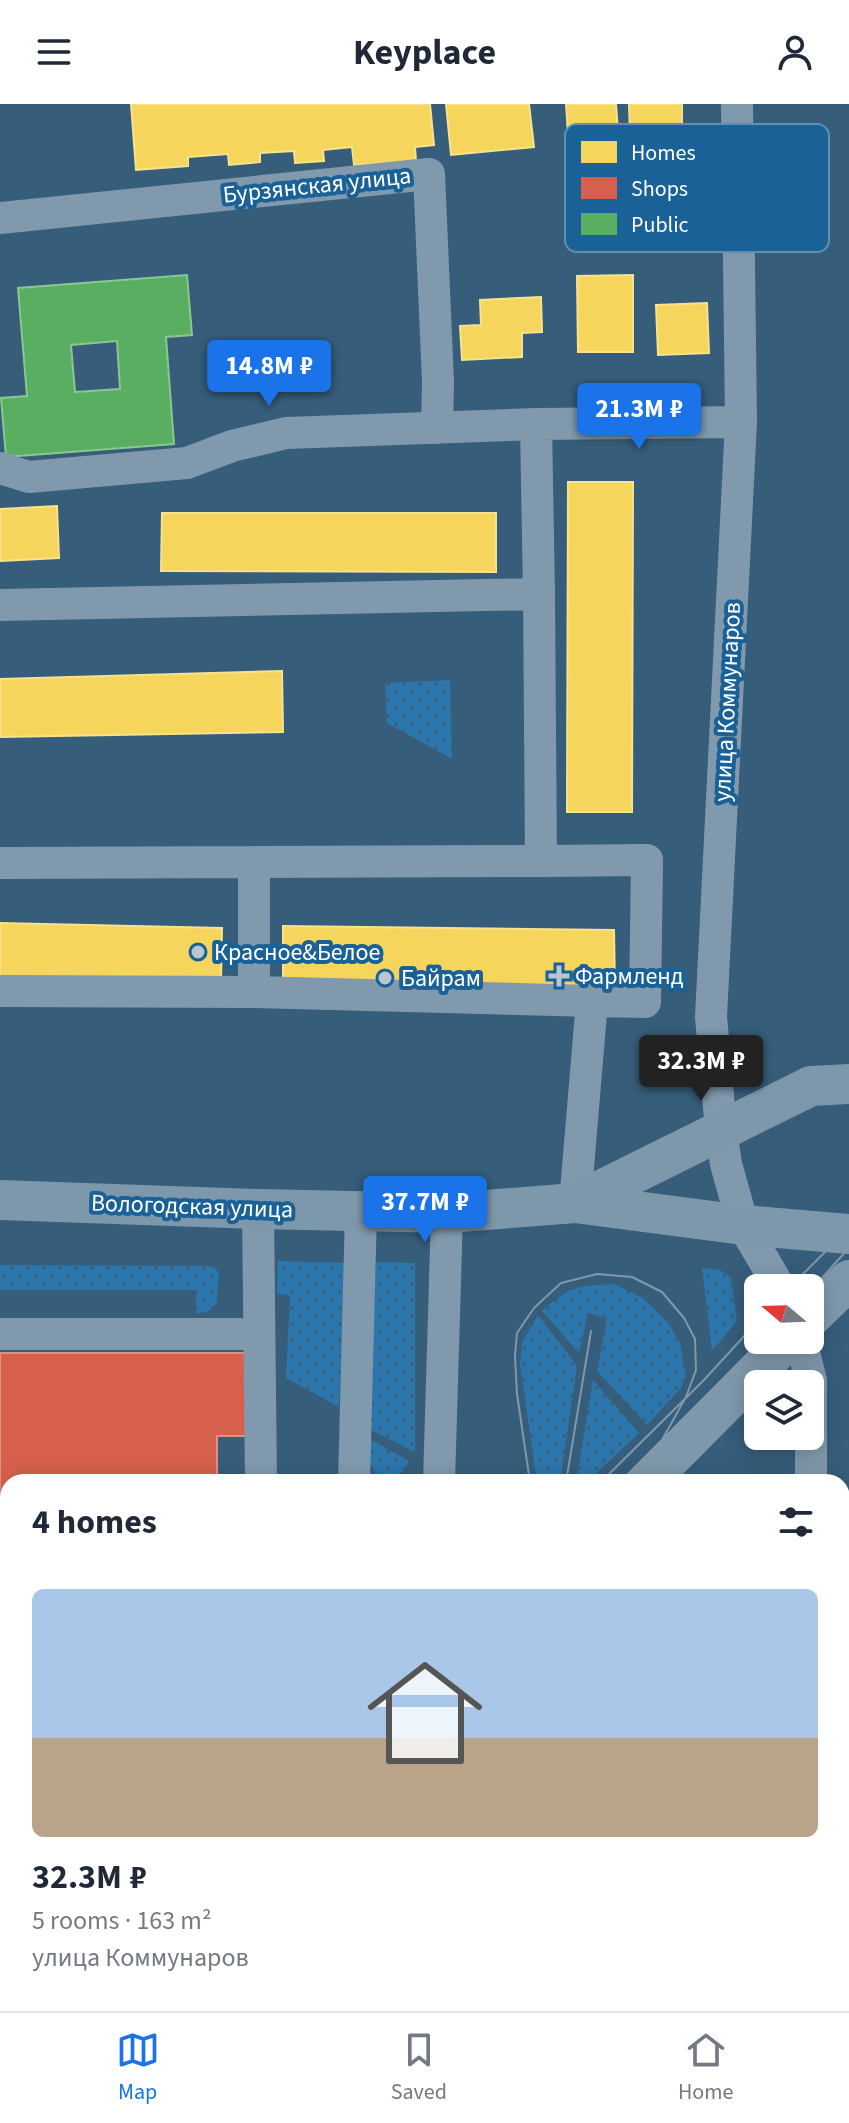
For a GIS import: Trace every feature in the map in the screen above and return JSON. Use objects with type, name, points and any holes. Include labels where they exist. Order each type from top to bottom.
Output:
[{"type":"main road","name":"Вологодская улица","points":[[575,1203],[811,1086],[849,1084]]},
{"type":"main road","name":"Вологодская улица","points":[[0,1200],[447,1213],[575,1203],[743,1225],[849,1234]]},
{"type":"main road","points":[[824,1304],[849,1280]]},
{"type":"main road","points":[[655,1474],[774,1354]]},
{"type":"street","name":"улица Коммунаров","points":[[737,104],[737,124]]},
{"type":"street","name":"Бурзянская улица","points":[[0,218],[429,174],[438,382],[437,428]]},
{"type":"street","name":"улица Коммунаров","points":[[739,252],[741,422],[711,1017],[726,1164],[743,1225],[772,1274]]},
{"type":"street","points":[[0,468],[29,477],[187,463],[232,446],[286,433],[536,424],[741,422]]},
{"type":"street","points":[[536,424],[541,861]]},
{"type":"street","points":[[0,605],[539,594]]},
{"type":"street","points":[[0,863],[647,860],[645,1002],[254,992],[0,991]]},
{"type":"street","points":[[254,862],[254,992]]},
{"type":"street","points":[[575,1203],[592,1001]]},
{"type":"street","points":[[258,1209],[261,1474]]},
{"type":"street","points":[[354,1474],[361,1211]]},
{"type":"street","points":[[439,1474],[447,1213]]},
{"type":"street","points":[[0,1334],[259,1334]]},
{"type":"street","points":[[804,1354],[811,1381],[811,1474]]},
{"type":"shaded area","points":[[450,680],[452,759],[387,723],[385,683]]},
{"type":"shaded area","points":[[278,1261],[346,1263],[339,1407],[286,1378],[290,1295],[277,1294]]},
{"type":"shaded area","points":[[376,1262],[415,1263],[415,1452],[369,1429]]},
{"type":"shaded area","points":[[0,1265],[209,1266],[219,1273],[217,1302],[211,1310],[196,1314],[196,1290],[0,1290]]},
{"type":"shaded area","points":[[702,1268],[720,1270],[731,1278],[737,1321],[712,1351]]},
{"type":"shaded area","points":[[614,1284],[643,1298],[669,1324],[680,1343],[686,1377],[681,1388],[647,1425],[597,1371],[607,1318],[588,1313],[579,1353],[542,1311],[574,1289]]},
{"type":"shaded area","points":[[538,1315],[577,1366],[561,1474],[536,1474],[520,1364],[522,1342]]},
{"type":"shaded area","points":[[593,1380],[639,1433],[595,1474],[577,1474]]},
{"type":"shaded area","points":[[368,1438],[409,1461],[398,1474],[379,1474],[369,1461]]},
{"type":"building: Homes","points":[[131,104],[430,104],[434,145],[415,147],[416,161],[354,165],[352,147],[323,150],[324,161],[295,163],[294,151],[260,153],[260,162],[229,165],[228,154],[188,157],[188,166],[136,170]]},
{"type":"building: Homes","points":[[446,104],[529,104],[534,147],[451,155]]},
{"type":"building: Homes","points":[[566,104],[616,104],[617,124],[567,124]]},
{"type":"building: Homes","points":[[629,104],[682,104],[682,124],[630,124]]},
{"type":"building: Homes","points":[[633,275],[633,352],[578,352],[577,276]]},
{"type":"building: Homes","points":[[541,297],[542,332],[522,333],[522,357],[462,360],[460,326],[481,325],[480,300]]},
{"type":"building: Homes","points":[[707,303],[709,353],[658,355],[656,305]]},
{"type":"building: Homes","points":[[568,482],[633,482],[632,812],[567,812]]},
{"type":"building: Homes","points":[[57,506],[59,558],[0,561],[0,509]]},
{"type":"building: Homes","points":[[162,513],[496,513],[496,572],[161,571]]},
{"type":"building: Homes","points":[[282,671],[283,732],[0,737],[0,679]]},
{"type":"building: Homes","points":[[0,923],[222,928],[221,982],[0,977]]},
{"type":"building: Homes","points":[[283,926],[614,930],[615,989],[283,982]]},
{"type":"building: Shops","points":[[0,1353],[247,1353],[247,1436],[217,1436],[217,1474],[0,1474]]},
{"type":"building: Public","points":[[187,275],[192,335],[166,337],[174,444],[6,457],[1,398],[27,396],[18,288]],"holes":[[[117,341],[120,389],[75,392],[71,345]]]},
{"type":"tram line","points":[[803,1274],[849,1228]]},
{"type":"tram line","points":[[824,1276],[849,1248]]},
{"type":"tram line","points":[[529,1474],[517,1394],[517,1333],[534,1308],[561,1283],[597,1274],[632,1277],[662,1292],[684,1318],[695,1339],[696,1370],[686,1397],[662,1440]]},
{"type":"tram line","points":[[567,1474],[591,1331]]},
{"type":"tram line","points":[[609,1474],[744,1336]]},
{"type":"tram line","points":[[628,1474],[748,1354]]},
{"type":"place","name":"Красное&Белое","points":[[198,952]]},
{"type":"place","name":"Фармленд","points":[[559,976]]},
{"type":"place","name":"Байрам","points":[[385,978]]}]
